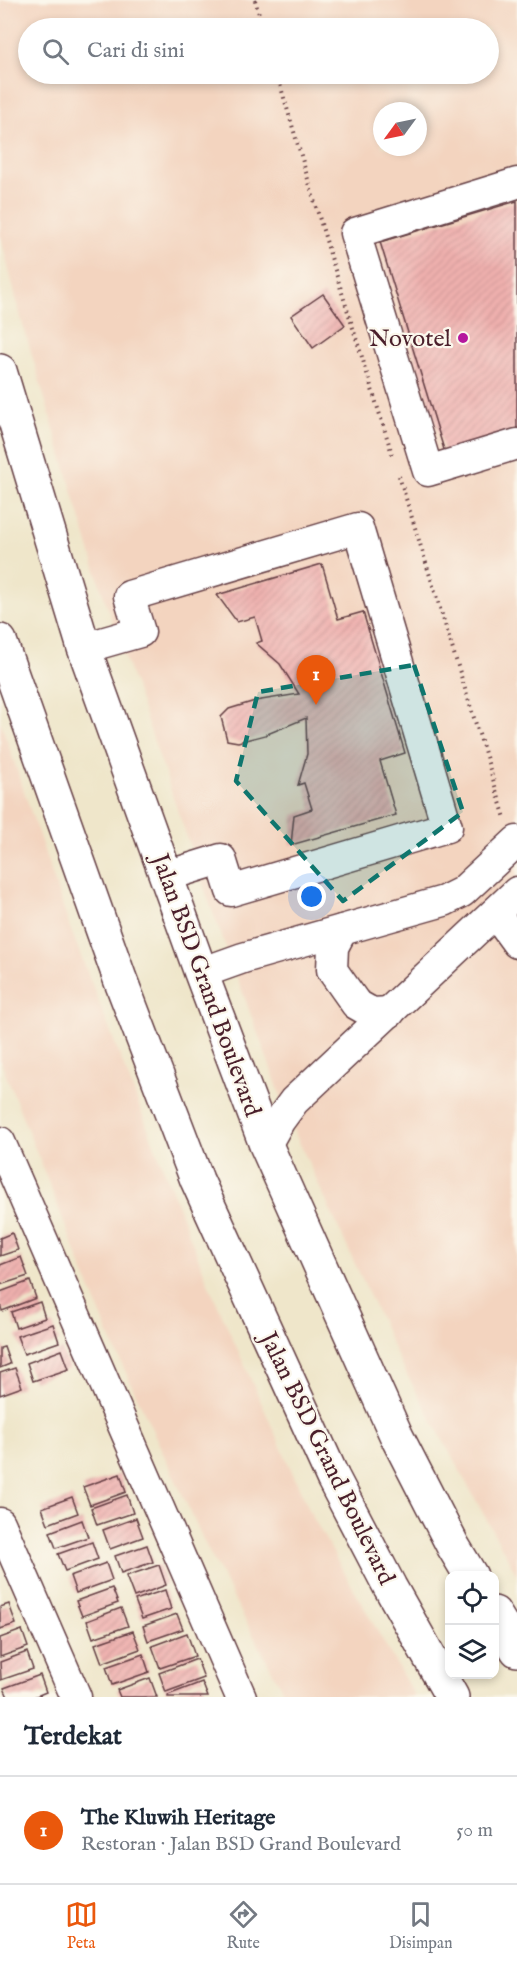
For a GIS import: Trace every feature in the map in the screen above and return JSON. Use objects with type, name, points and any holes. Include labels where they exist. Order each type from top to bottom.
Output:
[{"type":"main road","name":"Jalan BSD Grand Boulevard","points":[[0,371],[84,648],[266,1144],[397,1437],[453,1546],[469,1571]]},
{"type":"main road","name":"Jalan BSD Grand Boulevard","points":[[0,641],[120,979],[197,1180],[333,1478],[390,1587],[452,1697]]},
{"type":"main road","points":[[499,1620],[517,1650]]},
{"type":"street","points":[[517,183],[355,233],[428,471],[517,444]]},
{"type":"street","points":[[84,648],[140,632],[129,596],[358,528],[447,827],[231,891],[221,859],[166,876]]},
{"type":"street","points":[[201,972],[444,901],[462,892],[517,841]]},
{"type":"street","points":[[266,1144],[294,1101],[517,892]]},
{"type":"street","points":[[495,914],[517,943]]},
{"type":"street","points":[[342,930],[333,947],[332,970],[356,1004],[372,1013],[390,1011]]},
{"type":"street","points":[[0,1142],[241,1697]]},
{"type":"street","points":[[0,1523],[76,1697]]},
{"type":"path","points":[[255,0],[260,18]]},
{"type":"highlighted area","points":[[414,665],[463,812],[343,901],[236,781],[258,692]]},
{"type":"shaded area","points":[[0,0],[517,0],[517,1575],[400,1362],[294,1131],[211,907],[102,591],[21,318],[0,234]]},
{"type":"shaded area","points":[[0,720],[70,928],[210,1288],[311,1514],[415,1697],[286,1697],[208,1550],[110,1338],[0,1060]]},
{"type":"building","name":"Novotel","points":[[517,201],[517,435],[446,456],[380,242]]},
{"type":"building","points":[[323,294],[345,325],[313,348],[291,316]]},
{"type":"building","points":[[322,564],[338,619],[363,612],[405,753],[380,761],[396,815],[291,845],[294,815],[312,809],[304,783],[298,785],[307,754],[306,718],[265,735],[238,742],[227,740],[221,717],[229,709],[255,701],[299,694],[280,664],[256,643],[262,641],[255,617],[237,622],[217,595]]},
{"type":"building","points":[[12,1233],[18,1250],[0,1256],[0,1238]]},
{"type":"building","points":[[21,1257],[28,1276],[0,1285],[0,1265]]},
{"type":"building","points":[[30,1281],[36,1298],[2,1311],[0,1292]]},
{"type":"building","points":[[40,1302],[45,1318],[16,1328],[11,1312]]},
{"type":"building","points":[[53,1324],[59,1342],[24,1354],[17,1336]]},
{"type":"building","points":[[4,1347],[10,1364],[0,1368],[0,1348]]},
{"type":"building","points":[[62,1350],[69,1369],[33,1381],[27,1363]]},
{"type":"building","points":[[15,1368],[22,1387],[0,1395],[0,1373]]},
{"type":"building","points":[[120,1474],[126,1492],[90,1505],[83,1487]]},
{"type":"building","points":[[127,1495],[133,1513],[97,1525],[91,1508]]},
{"type":"building","points":[[72,1497],[78,1513],[48,1524],[42,1508]]},
{"type":"building","points":[[136,1518],[143,1537],[110,1549],[103,1530]]},
{"type":"building","points":[[82,1520],[88,1537],[56,1548],[50,1532]]},
{"type":"building","points":[[92,1542],[98,1559],[65,1571],[58,1554]]},
{"type":"building","points":[[147,1545],[153,1562],[121,1573],[115,1556]]},
{"type":"building","points":[[106,1563],[112,1580],[76,1593],[70,1576]]},
{"type":"building","points":[[159,1565],[166,1585],[134,1597],[126,1576]]},
{"type":"building","points":[[112,1588],[118,1603],[82,1616],[76,1601]]},
{"type":"building","points":[[165,1590],[171,1609],[142,1619],[135,1600]]},
{"type":"building","points":[[9,1604],[16,1624],[0,1629],[0,1607]]},
{"type":"building","points":[[121,1608],[128,1626],[93,1638],[87,1621]]},
{"type":"building","points":[[177,1614],[183,1629],[148,1641],[143,1626]]},
{"type":"building","points":[[22,1630],[28,1647],[0,1657],[0,1638]]},
{"type":"building","points":[[133,1631],[140,1649],[102,1663],[95,1644]]},
{"type":"building","points":[[187,1633],[195,1656],[160,1668],[152,1646]]},
{"type":"building","points":[[27,1652],[33,1669],[1,1680],[0,1662]]},
{"type":"building","points":[[143,1654],[149,1672],[112,1685],[106,1667]]},
{"type":"building","points":[[197,1659],[204,1678],[166,1692],[159,1673]]},
{"type":"building","points":[[40,1675],[46,1692],[34,1697],[8,1697],[4,1688]]},
{"type":"building","points":[[150,1678],[157,1697],[120,1697],[117,1690]]},
{"type":"building","points":[[202,1682],[208,1697],[168,1697],[168,1695]]},
{"type":"place","name":"Novotel","points":[[463,338]]},
{"type":"place","name":"The Kluwih Heritage","points":[[316,705]]}]
